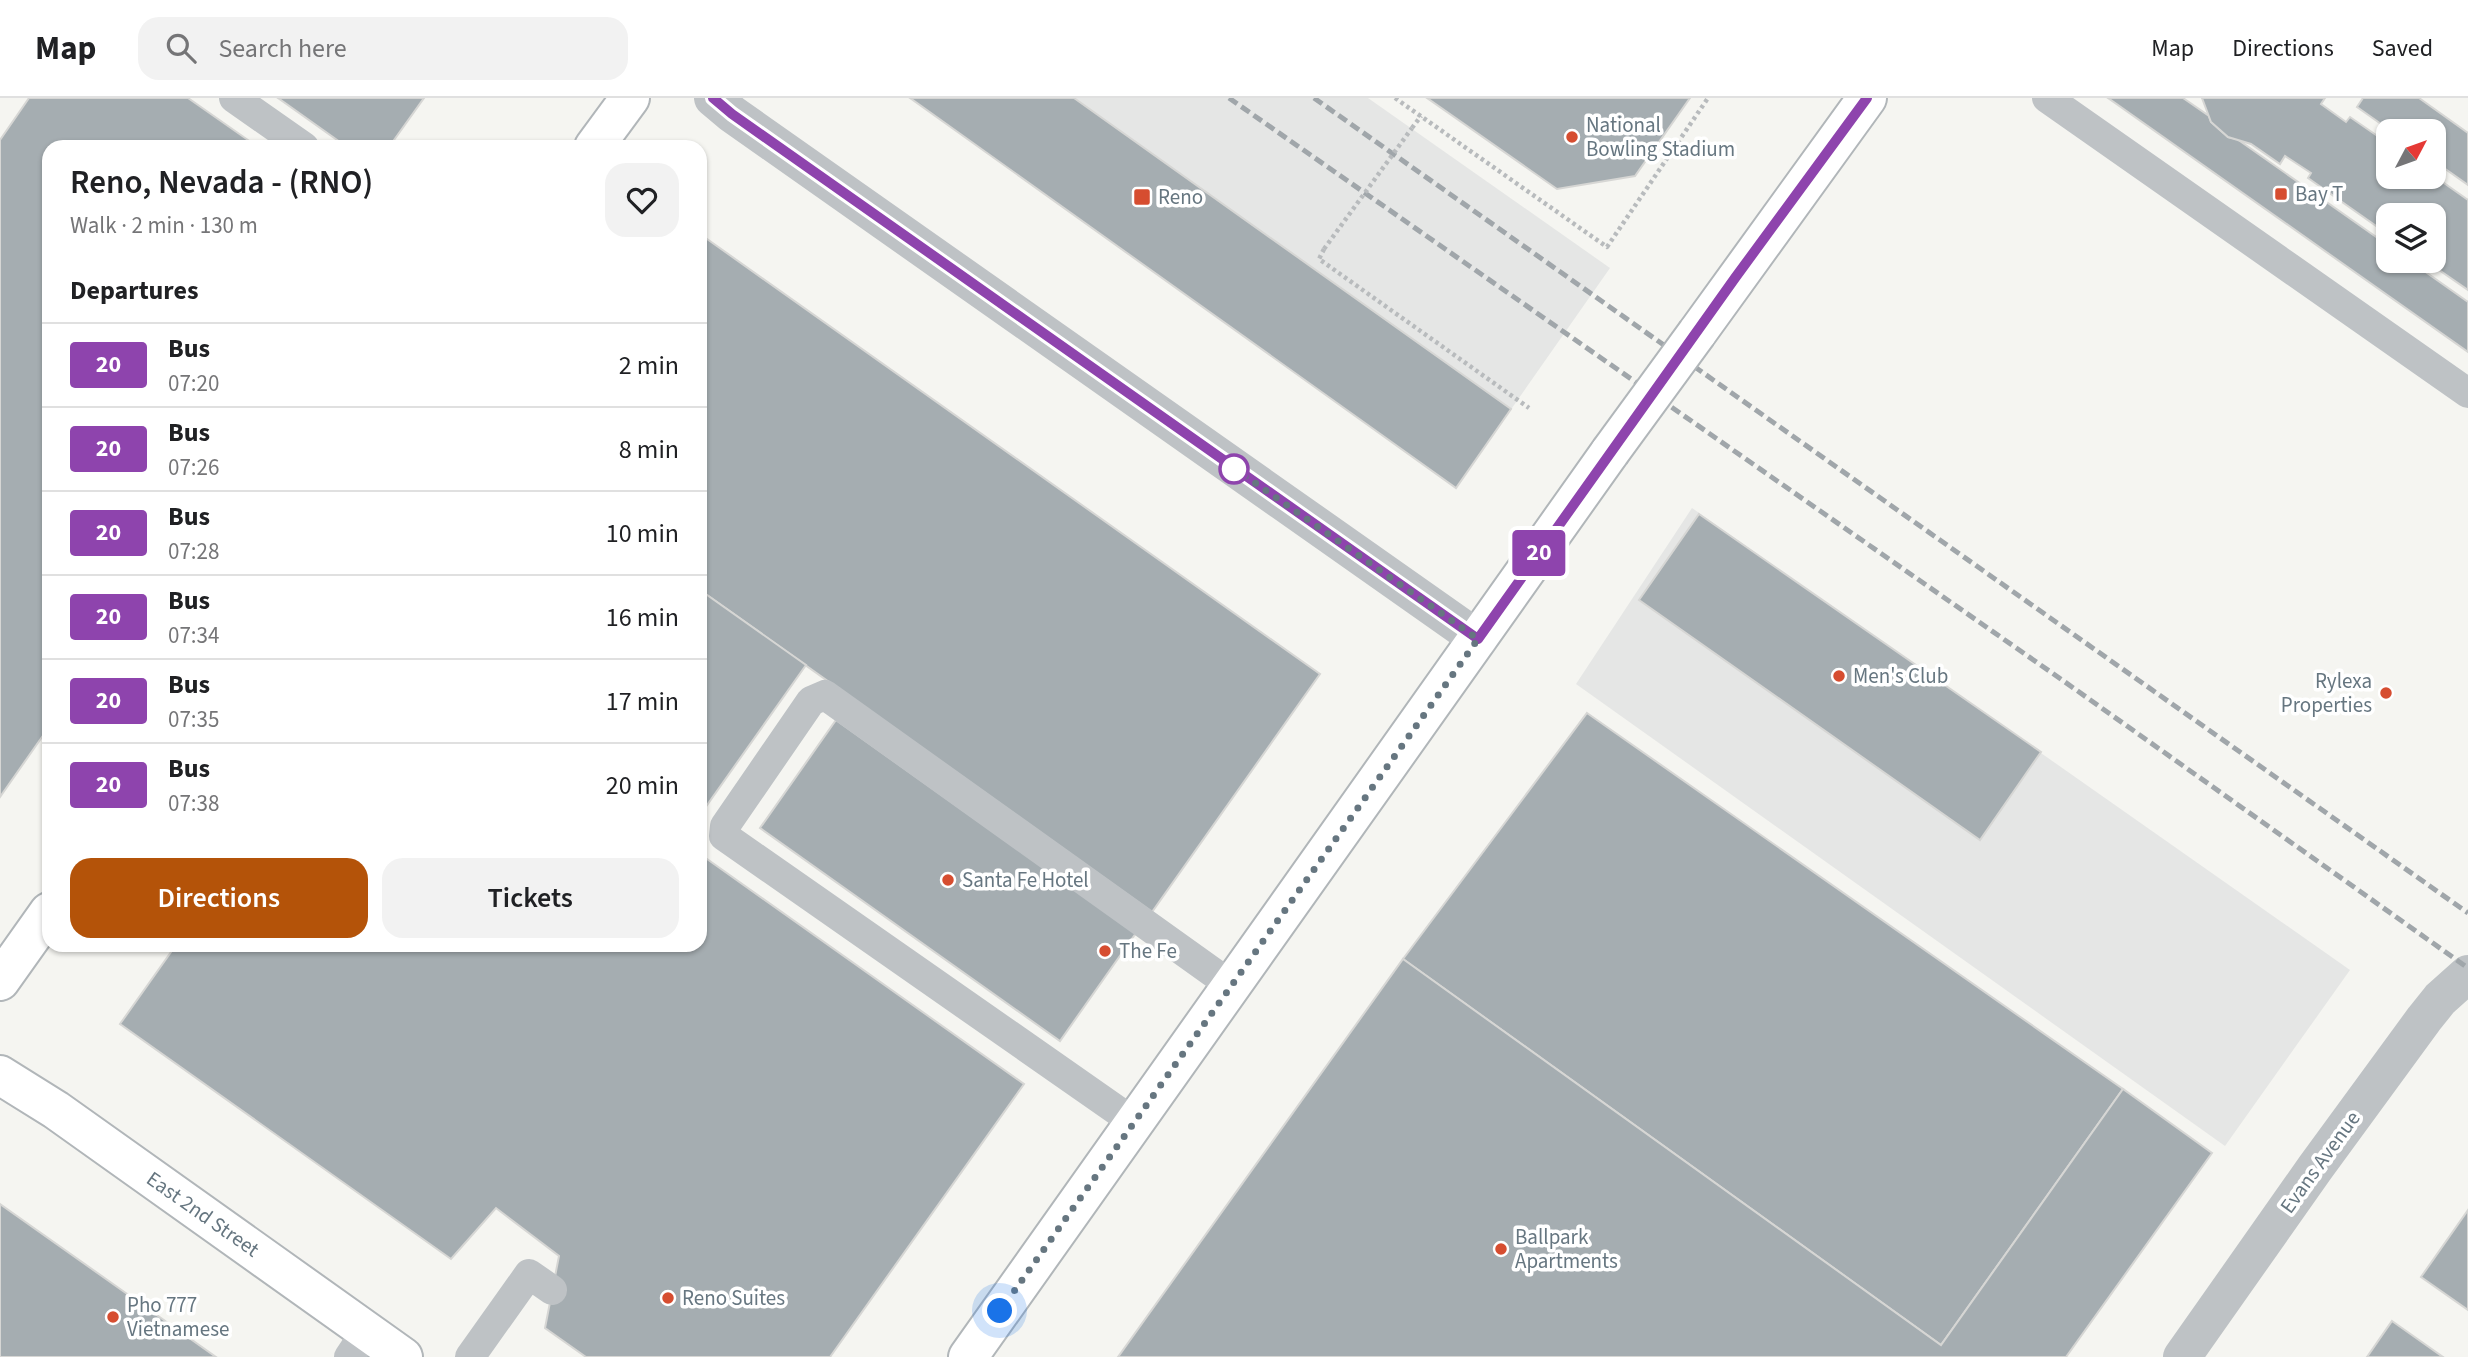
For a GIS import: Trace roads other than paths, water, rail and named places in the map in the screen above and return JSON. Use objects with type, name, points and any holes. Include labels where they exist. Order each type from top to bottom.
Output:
[{"type":"main road","points":[[599,140],[630,98]]},
{"type":"main road","points":[[968,1357],[1610,452],[1867,98]]},
{"type":"main road","points":[[0,981],[42,922]]},
{"type":"main road","name":"East 2nd Street","points":[[0,1074],[56,1110],[358,1344],[403,1357]]},
{"type":"street","points":[[713,98],[1478,639]]},
{"type":"street","name":"Evans Avenue","points":[[2182,1357],[2424,1019],[2440,999],[2468,974]]},
{"type":"lane","points":[[234,98],[294,140]]},
{"type":"lane","points":[[2047,98],[2468,393]]},
{"type":"lane","points":[[1135,1123],[724,836],[725,825],[811,701],[825,695],[1232,986]]},
{"type":"lane","points":[[470,1357],[529,1274],[552,1290]]},
{"type":"railway","points":[[1229,98],[2065,682],[2468,968]]},
{"type":"railway","points":[[1314,98],[2468,913]]},
{"type":"place","name":"National Bowling Stadium","points":[[1572,137]]},
{"type":"place","name":"Bay T","points":[[2281,194]]},
{"type":"place","name":"Reno","points":[[1142,197]]},
{"type":"place","name":"Men's Club","points":[[1839,676]]},
{"type":"place","name":"Rylexa Properties","points":[[2386,693]]},
{"type":"place","name":"Santa Fe Hotel","points":[[948,880]]},
{"type":"place","name":"The Fe","points":[[1105,951]]},
{"type":"place","name":"Ballpark Apartments","points":[[1501,1249]]},
{"type":"place","name":"Reno Suites","points":[[668,1298]]},
{"type":"place","name":"Pho 777 Vietnamese","points":[[113,1317]]}]
